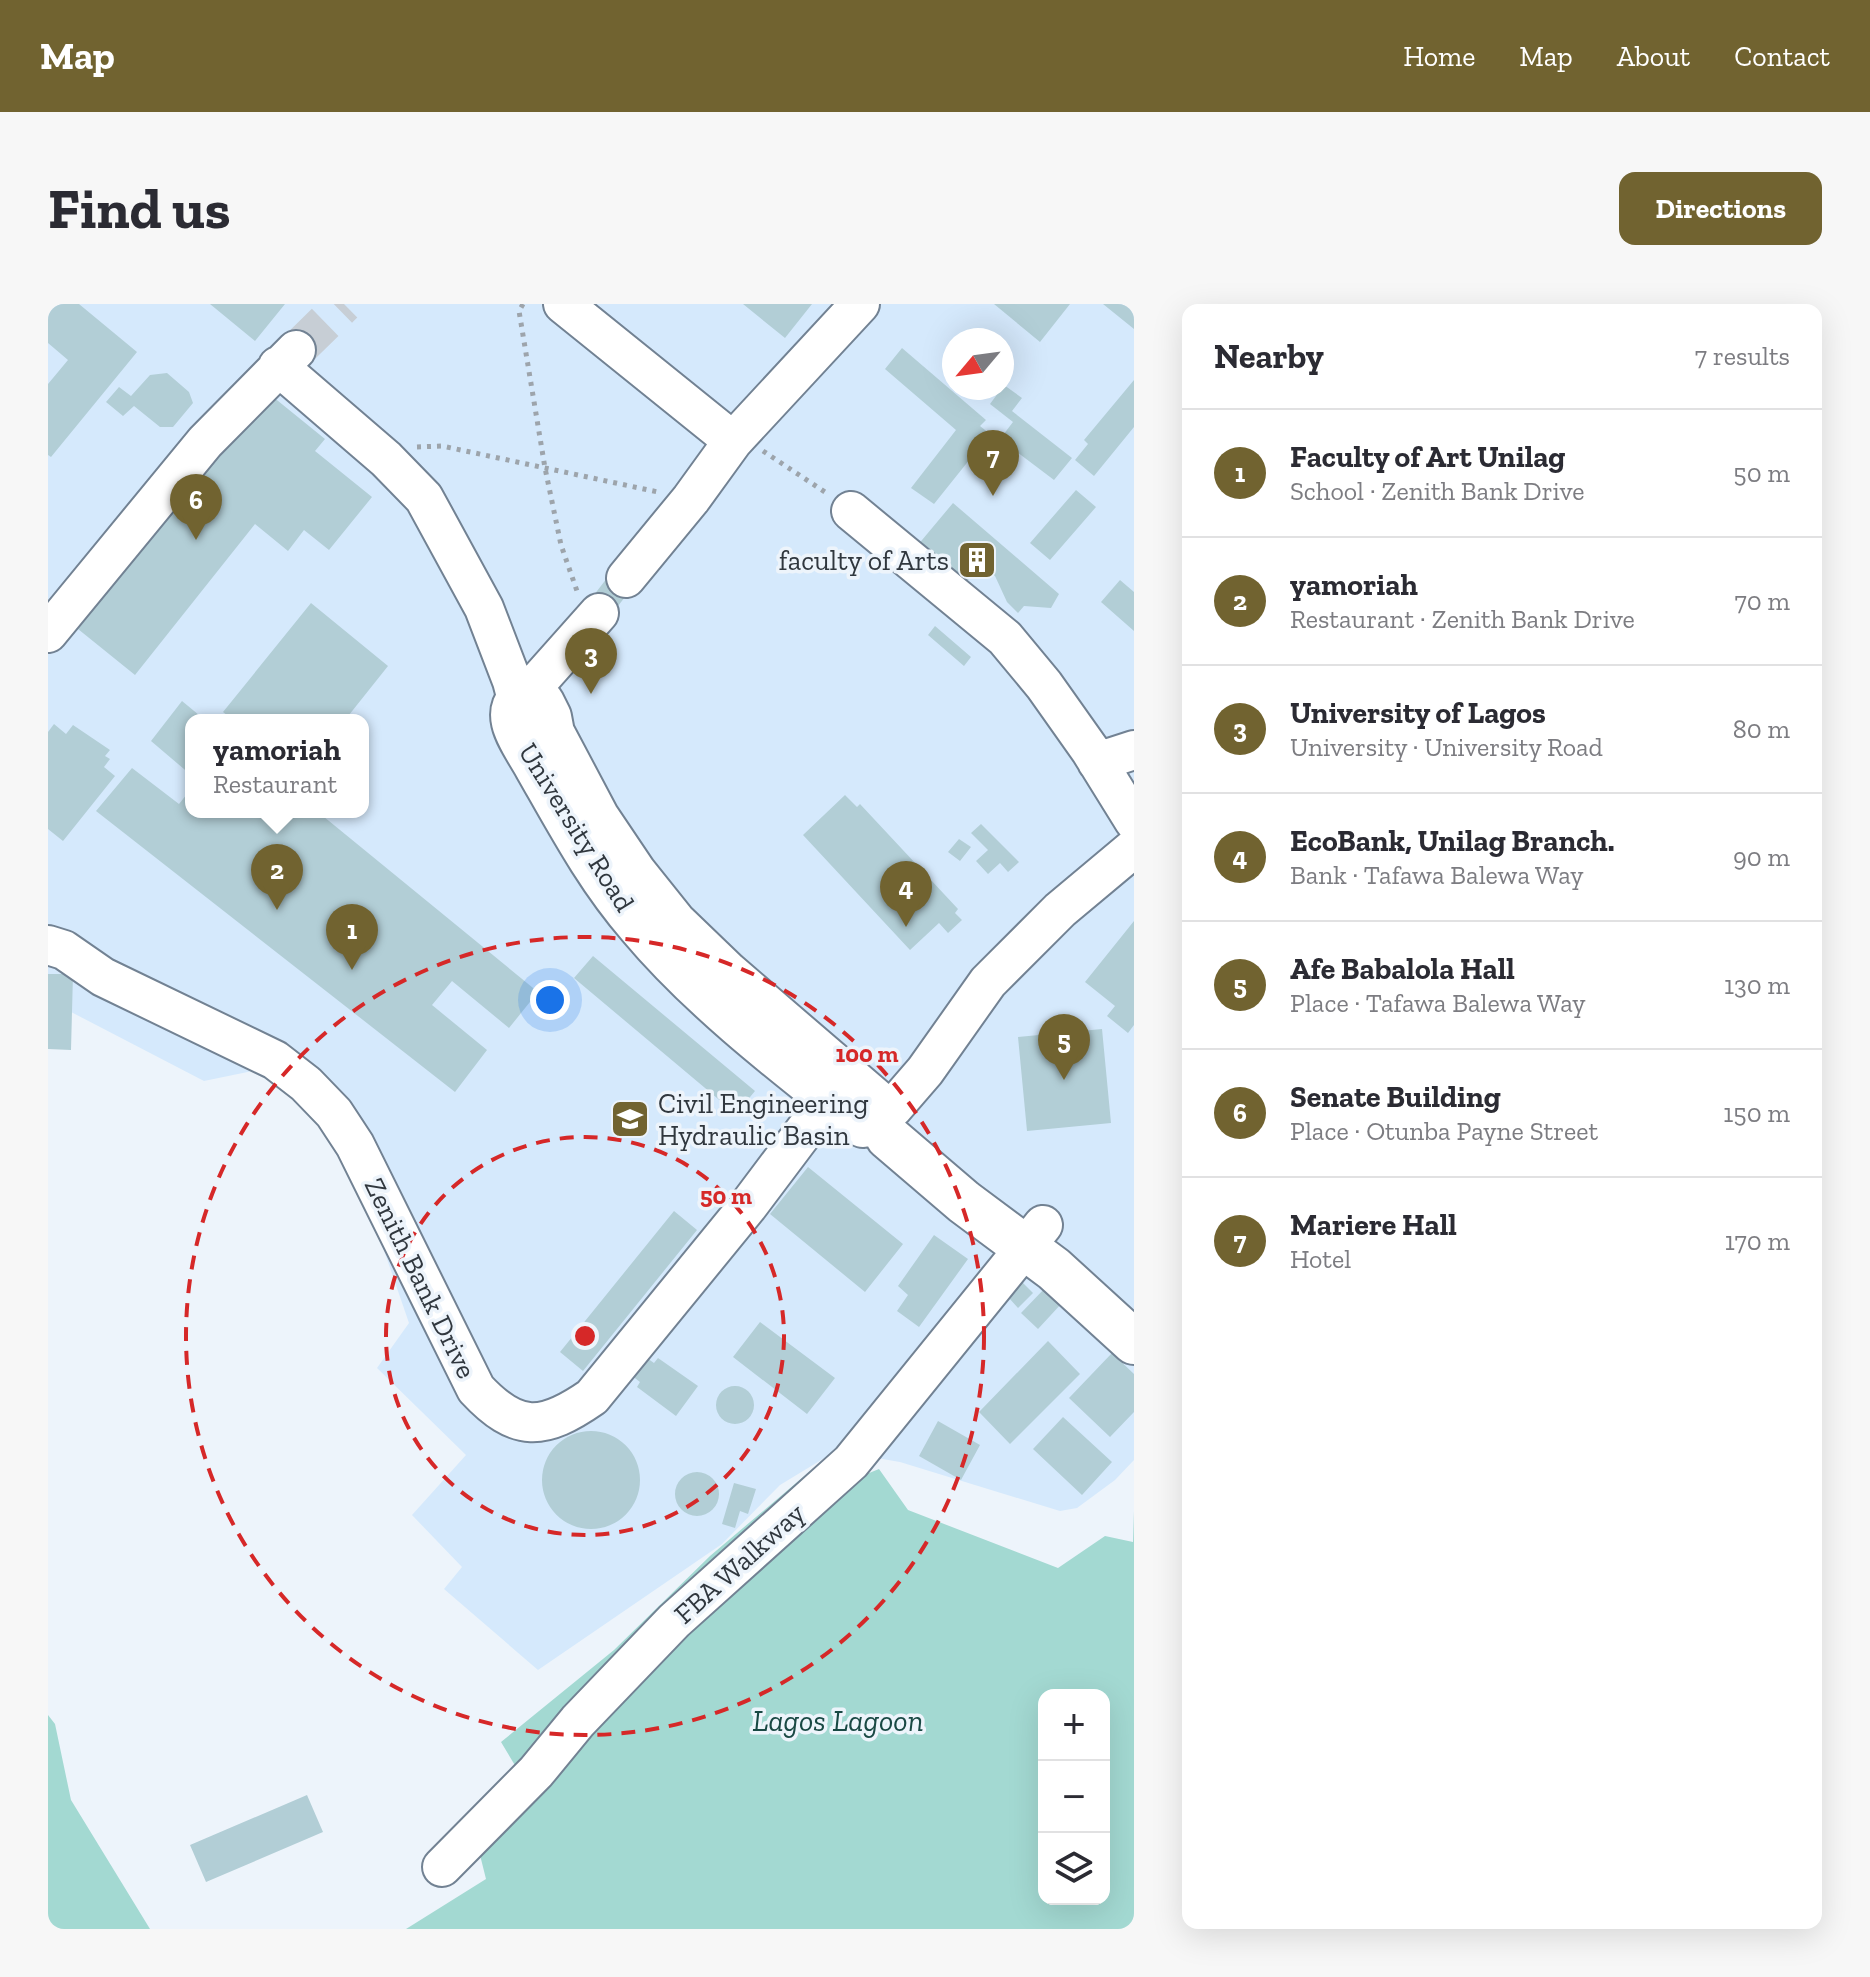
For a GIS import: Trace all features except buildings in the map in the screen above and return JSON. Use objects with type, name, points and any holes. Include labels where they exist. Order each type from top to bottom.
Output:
[{"type":"main road","name":"University Road","points":[[531,704],[552,733],[597,818],[634,873],[674,923],[964,1202],[1033,1236],[1119,1286],[1134,1303]]},
{"type":"main road","name":"University Road","points":[[1033,1236],[1054,1269],[1134,1342]]},
{"type":"street","points":[[563,304],[733,441]]},
{"type":"street","points":[[626,578],[691,499],[733,441],[860,304]]},
{"type":"street","points":[[48,633],[205,442],[288,357],[424,498],[484,608],[512,681],[531,704],[584,629]]},
{"type":"street","points":[[851,511],[1005,638],[1044,685],[1134,821]]},
{"type":"street","points":[[1097,762],[1134,750]]},
{"type":"street","name":"Zenith Bank Drive","points":[[48,945],[64,950],[103,977],[275,1060],[315,1094],[334,1113],[355,1145],[476,1389],[512,1420],[534,1422],[567,1414],[592,1397],[748,1206],[870,1109],[925,1071],[988,982],[1060,910],[1134,848]]},
{"type":"street","name":"FBA Walkway","points":[[442,1867],[536,1772],[578,1721],[674,1621],[851,1462],[1033,1236]]},
{"type":"path","points":[[523,304],[519,311],[545,468],[561,545],[584,629]]},
{"type":"path","points":[[733,441],[759,448],[851,511]]},
{"type":"path","points":[[386,459],[407,447],[442,446],[691,499]]},
{"type":"shaded area","points":[[48,304],[1134,304],[1134,1460],[1115,1480],[1077,1508],[1060,1511],[900,1462],[836,1451],[780,1485],[722,1544],[538,1670],[444,1589],[462,1567],[412,1515],[466,1455],[377,1368],[409,1323],[367,1201],[309,1103],[257,1070],[204,1081],[48,1000]]},
{"type":"water","name":"Lagos Lagoon","points":[[879,1469],[908,1510],[1058,1568],[1105,1536],[1133,1542],[1134,1511],[1134,1929],[406,1929],[486,1879],[472,1823],[522,1777],[501,1742],[614,1650],[710,1556],[809,1472],[852,1480]]},
{"type":"water","points":[[48,1715],[55,1724],[71,1800],[150,1929],[48,1929]]},
{"type":"tunnel","points":[[298,349],[344,304]]},
{"type":"place","name":"Mariere Hall","points":[[993,496]]},
{"type":"place","name":"Senate Building","points":[[196,540]]},
{"type":"place","name":"faculty of Arts","points":[[977,560]]},
{"type":"place","name":"University of Lagos","points":[[591,694]]},
{"type":"place","name":"yamoriah","points":[[277,910]]},
{"type":"place","name":"EcoBank, Unilag Branch.","points":[[906,927]]},
{"type":"place","name":"Faculty of Art Unilag","points":[[352,970]]},
{"type":"place","name":"Afe Babalola Hall","points":[[1064,1080]]},
{"type":"place","name":"Civil Engineering Hydraulic Basin","points":[[630,1119]]}]
